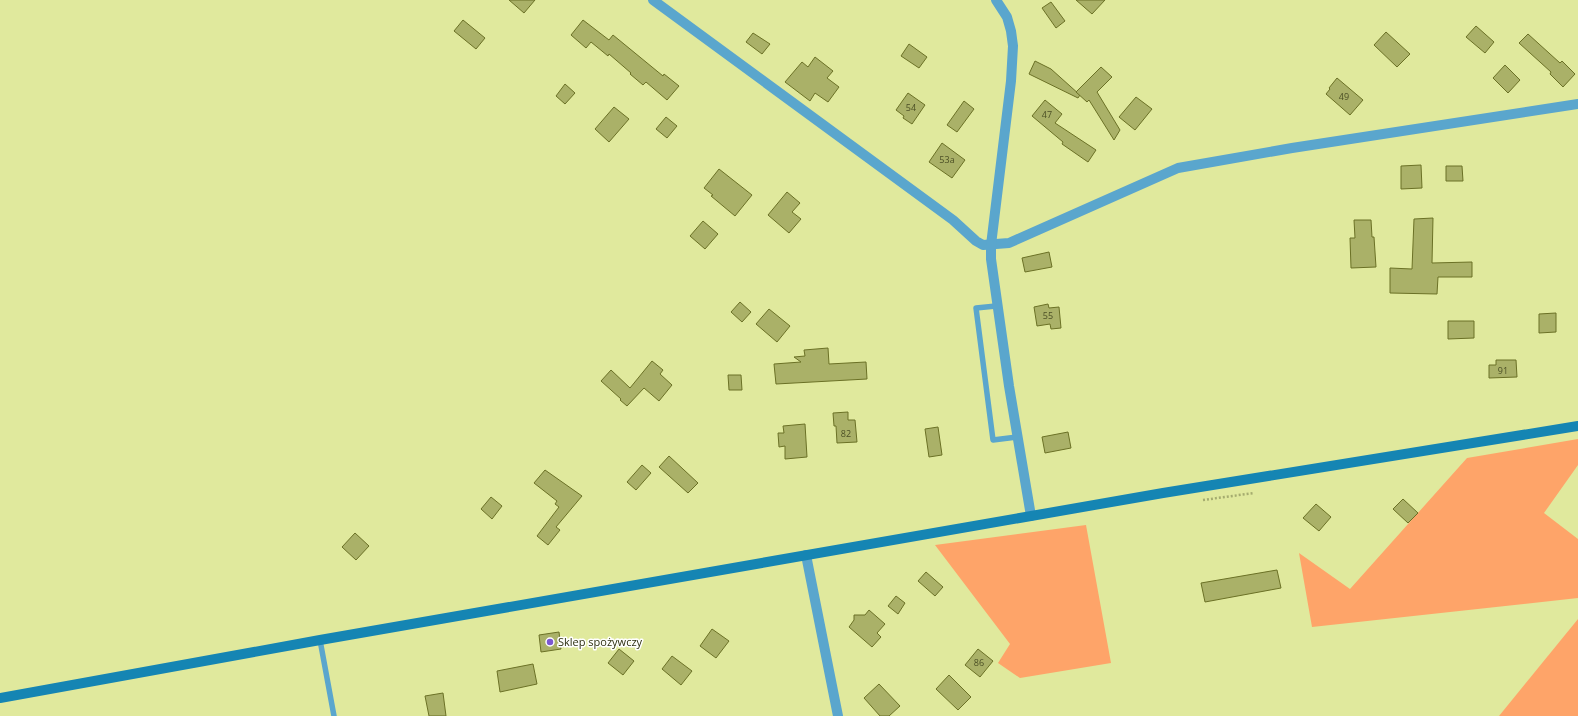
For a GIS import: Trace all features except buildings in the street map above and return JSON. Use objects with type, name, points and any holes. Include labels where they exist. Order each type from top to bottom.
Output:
[{"type":"main road","points":[[0,698],[320,640],[1163,493],[1578,426]]},
{"type":"street","points":[[652,0],[953,220],[976,241],[983,245],[1009,243],[1178,168],[1292,148],[1578,104]]},
{"type":"street","points":[[996,0],[1007,17],[1013,46],[1011,81],[991,245],[992,276],[1031,516]]},
{"type":"street","points":[[806,555],[838,716]]},
{"type":"lane","points":[[996,306],[976,308],[993,440],[1017,437]]},
{"type":"lane","points":[[320,640],[334,716]]},
{"type":"shaded area","points":[[1578,439],[1578,465],[1544,513],[1578,539],[1578,598],[1312,627],[1299,553],[1350,589],[1467,458]]},
{"type":"shaded area","points":[[1086,525],[1111,663],[1020,678],[998,663],[1010,644],[935,545]]},
{"type":"shaded area","points":[[1578,619],[1578,716],[1499,716]]},
{"type":"place","name":"Sklep spożywczy","points":[[550,642]]}]
